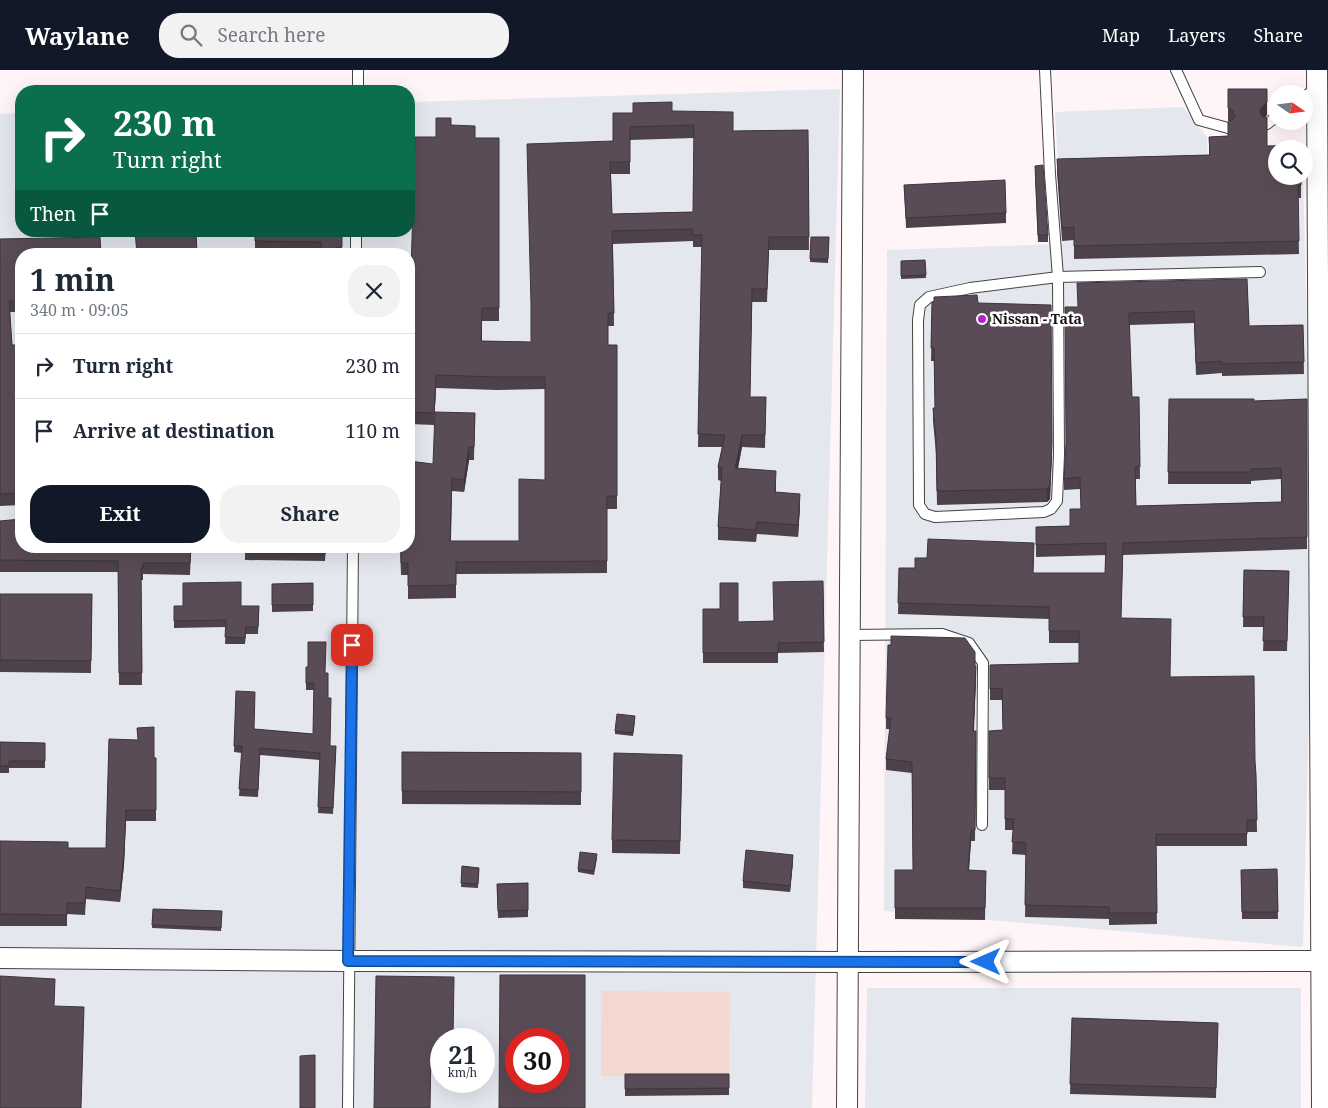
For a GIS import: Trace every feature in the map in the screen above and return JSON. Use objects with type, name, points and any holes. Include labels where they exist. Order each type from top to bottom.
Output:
[{"type":"street","points":[[847,1108],[853,70]]},
{"type":"street","points":[[1313,112],[1323,386],[1325,961],[1322,1108]]},
{"type":"street","points":[[0,958],[348,961],[1325,961]]},
{"type":"lane","points":[[358,70],[358,85]]},
{"type":"lane","points":[[1045,70],[1050,174],[1058,277],[1059,455],[1057,501],[1051,509],[1044,512],[935,517],[925,514],[919,505],[918,320],[920,305],[929,297],[962,290],[1058,277],[1260,272]]},
{"type":"lane","points":[[1176,70],[1199,120],[1228,128]]},
{"type":"lane","points":[[348,1108],[353,553]]},
{"type":"lane","points":[[850,635],[942,634],[968,643],[983,663],[982,825]]},
{"type":"shaded area","points":[[840,89],[812,1108],[0,1108],[0,114],[15,113],[15,237],[415,237],[415,102]]},
{"type":"shaded area","points":[[1183,107],[1207,137],[1208,161],[1268,174],[1268,185],[1303,185],[1313,554],[1303,947],[884,911],[887,250],[1063,244],[1055,112]]},
{"type":"shaded area","points":[[867,988],[1301,988],[1301,1108],[865,1108]]},
{"type":"shaded area","points":[[602,991],[730,992],[729,1077],[601,1076]]},
{"type":"building","points":[[1228,89],[1267,89],[1267,102],[1260,112],[1262,116],[1267,118],[1268,185],[1298,185],[1299,241],[1074,246],[1074,227],[1062,228],[1057,159],[1210,155],[1209,137],[1228,136],[1228,122],[1235,116],[1233,111],[1228,108]]},
{"type":"building","points":[[672,102],[672,111],[733,112],[733,131],[808,130],[809,237],[769,237],[767,289],[752,289],[750,397],[766,397],[765,435],[742,435],[735,468],[776,471],[775,492],[800,494],[798,525],[757,522],[756,530],[718,527],[722,468],[718,467],[725,435],[698,434],[702,235],[693,235],[693,229],[612,231],[614,313],[608,313],[608,345],[617,345],[617,496],[607,496],[607,561],[456,562],[456,585],[408,586],[408,563],[401,563],[401,553],[415,553],[415,462],[433,464],[435,412],[475,413],[474,447],[469,447],[464,480],[452,478],[450,541],[519,541],[519,479],[545,480],[545,377],[436,375],[434,413],[415,412],[415,248],[412,248],[412,237],[415,237],[415,137],[436,137],[436,118],[451,118],[451,125],[475,126],[475,138],[499,138],[499,308],[482,308],[481,341],[531,342],[527,144],[613,141],[613,113],[633,113],[633,103]],"holes":[[[694,125],[693,212],[612,214],[610,162],[630,162],[630,127]]]},
{"type":"building","points":[[1043,165],[1048,235],[1038,235],[1035,166]]},
{"type":"building","points":[[1005,180],[1006,213],[906,218],[904,185]]},
{"type":"building","points":[[100,237],[101,248],[15,248],[15,301],[9,301],[12,345],[15,345],[15,493],[0,494],[0,239]]},
{"type":"building","points":[[136,237],[196,237],[197,248],[136,248]]},
{"type":"building","points":[[255,237],[342,237],[342,247],[321,248],[321,242],[255,241]]},
{"type":"building","points":[[811,237],[829,237],[828,259],[810,259]]},
{"type":"building","points":[[925,260],[926,275],[901,276],[901,261]]},
{"type":"building","points":[[1247,279],[1249,326],[1303,325],[1304,362],[1222,364],[1222,361],[1196,363],[1194,311],[1129,313],[1132,397],[1139,397],[1140,467],[1135,467],[1136,506],[1282,502],[1281,468],[1251,469],[1251,472],[1168,472],[1169,399],[1254,399],[1254,401],[1307,399],[1307,537],[1123,543],[1121,618],[1171,619],[1170,677],[1254,676],[1257,820],[1247,820],[1247,834],[1156,834],[1157,913],[1109,913],[1109,907],[1025,905],[1026,843],[1012,842],[1014,819],[1005,819],[1005,778],[989,778],[989,731],[1003,730],[1002,688],[990,689],[990,665],[1079,663],[1079,631],[1049,631],[1049,607],[898,603],[899,568],[915,568],[915,558],[927,558],[928,539],[1034,543],[1033,573],[1105,573],[1106,543],[1036,545],[1036,527],[1070,526],[1070,509],[1081,509],[1080,477],[1064,479],[1066,443],[1065,307],[1078,307],[1077,283]]},
{"type":"building","points":[[977,295],[978,303],[1051,305],[1052,442],[1050,485],[1047,489],[937,491],[936,439],[933,408],[935,408],[934,348],[931,348],[932,302],[934,302],[934,297]]},
{"type":"building","points":[[15,520],[15,553],[191,553],[190,563],[143,563],[143,568],[141,568],[142,673],[119,673],[118,561],[0,560],[0,521]]},
{"type":"building","points":[[245,553],[325,553],[325,554]]},
{"type":"building","points":[[1244,570],[1289,571],[1287,641],[1263,641],[1264,617],[1243,617]]},
{"type":"building","points":[[823,581],[824,642],[778,643],[778,653],[703,653],[703,609],[720,609],[720,583],[738,583],[738,622],[774,621],[773,582]]},
{"type":"building","points":[[241,582],[241,606],[259,606],[258,627],[246,627],[245,638],[225,637],[226,620],[174,621],[174,606],[183,606],[183,583]]},
{"type":"building","points":[[313,583],[313,605],[272,605],[272,584]]},
{"type":"building","points":[[0,594],[92,594],[91,661],[0,660]]},
{"type":"building","points":[[891,636],[965,638],[975,652],[973,731],[976,731],[975,830],[971,830],[968,870],[986,871],[985,908],[895,908],[895,870],[913,870],[912,762],[886,759],[891,718],[886,718],[888,645],[891,645]]},
{"type":"building","points":[[308,642],[326,642],[325,673],[328,673],[328,698],[331,698],[330,746],[336,746],[333,808],[318,807],[320,753],[260,748],[258,790],[239,789],[242,746],[234,746],[236,691],[255,692],[254,729],[313,734],[314,683],[306,683]]},
{"type":"building","points":[[617,714],[635,716],[633,733],[615,731]]},
{"type":"building","points":[[154,727],[156,810],[126,810],[120,891],[86,887],[85,903],[67,903],[67,915],[0,914],[0,841],[68,842],[68,848],[106,848],[109,739],[138,740],[137,728]]},
{"type":"building","points":[[0,742],[45,743],[45,761],[9,761],[9,766],[0,766]]},
{"type":"building","points":[[402,752],[581,753],[581,792],[402,791]]},
{"type":"building","points":[[614,753],[682,755],[680,841],[612,840]]},
{"type":"building","points":[[746,850],[793,855],[790,886],[743,881]]},
{"type":"building","points":[[580,852],[597,854],[594,871],[578,869]]},
{"type":"building","points":[[462,866],[479,868],[478,884],[461,883]]},
{"type":"building","points":[[1277,869],[1278,912],[1242,912],[1241,870]]},
{"type":"building","points":[[528,883],[528,910],[498,911],[497,884]]},
{"type":"building","points":[[153,909],[222,911],[221,928],[152,925]]},
{"type":"building","points":[[500,975],[585,975],[585,1108],[499,1108]]},
{"type":"building","points":[[0,976],[55,979],[54,1006],[84,1007],[81,1108],[0,1108]]},
{"type":"building","points":[[376,976],[454,977],[453,1028],[430,1028],[430,1108],[374,1108]]},
{"type":"building","points":[[1072,1018],[1218,1023],[1216,1088],[1070,1084]]},
{"type":"building","points":[[315,1055],[315,1108],[300,1108],[300,1056]]},
{"type":"building","points":[[625,1074],[729,1074],[729,1088],[625,1089]]},
{"type":"place","name":"Nissan - Tata","points":[[982,319]]},
{"type":"route","points":[[352,645],[348,961],[986,962]]}]
